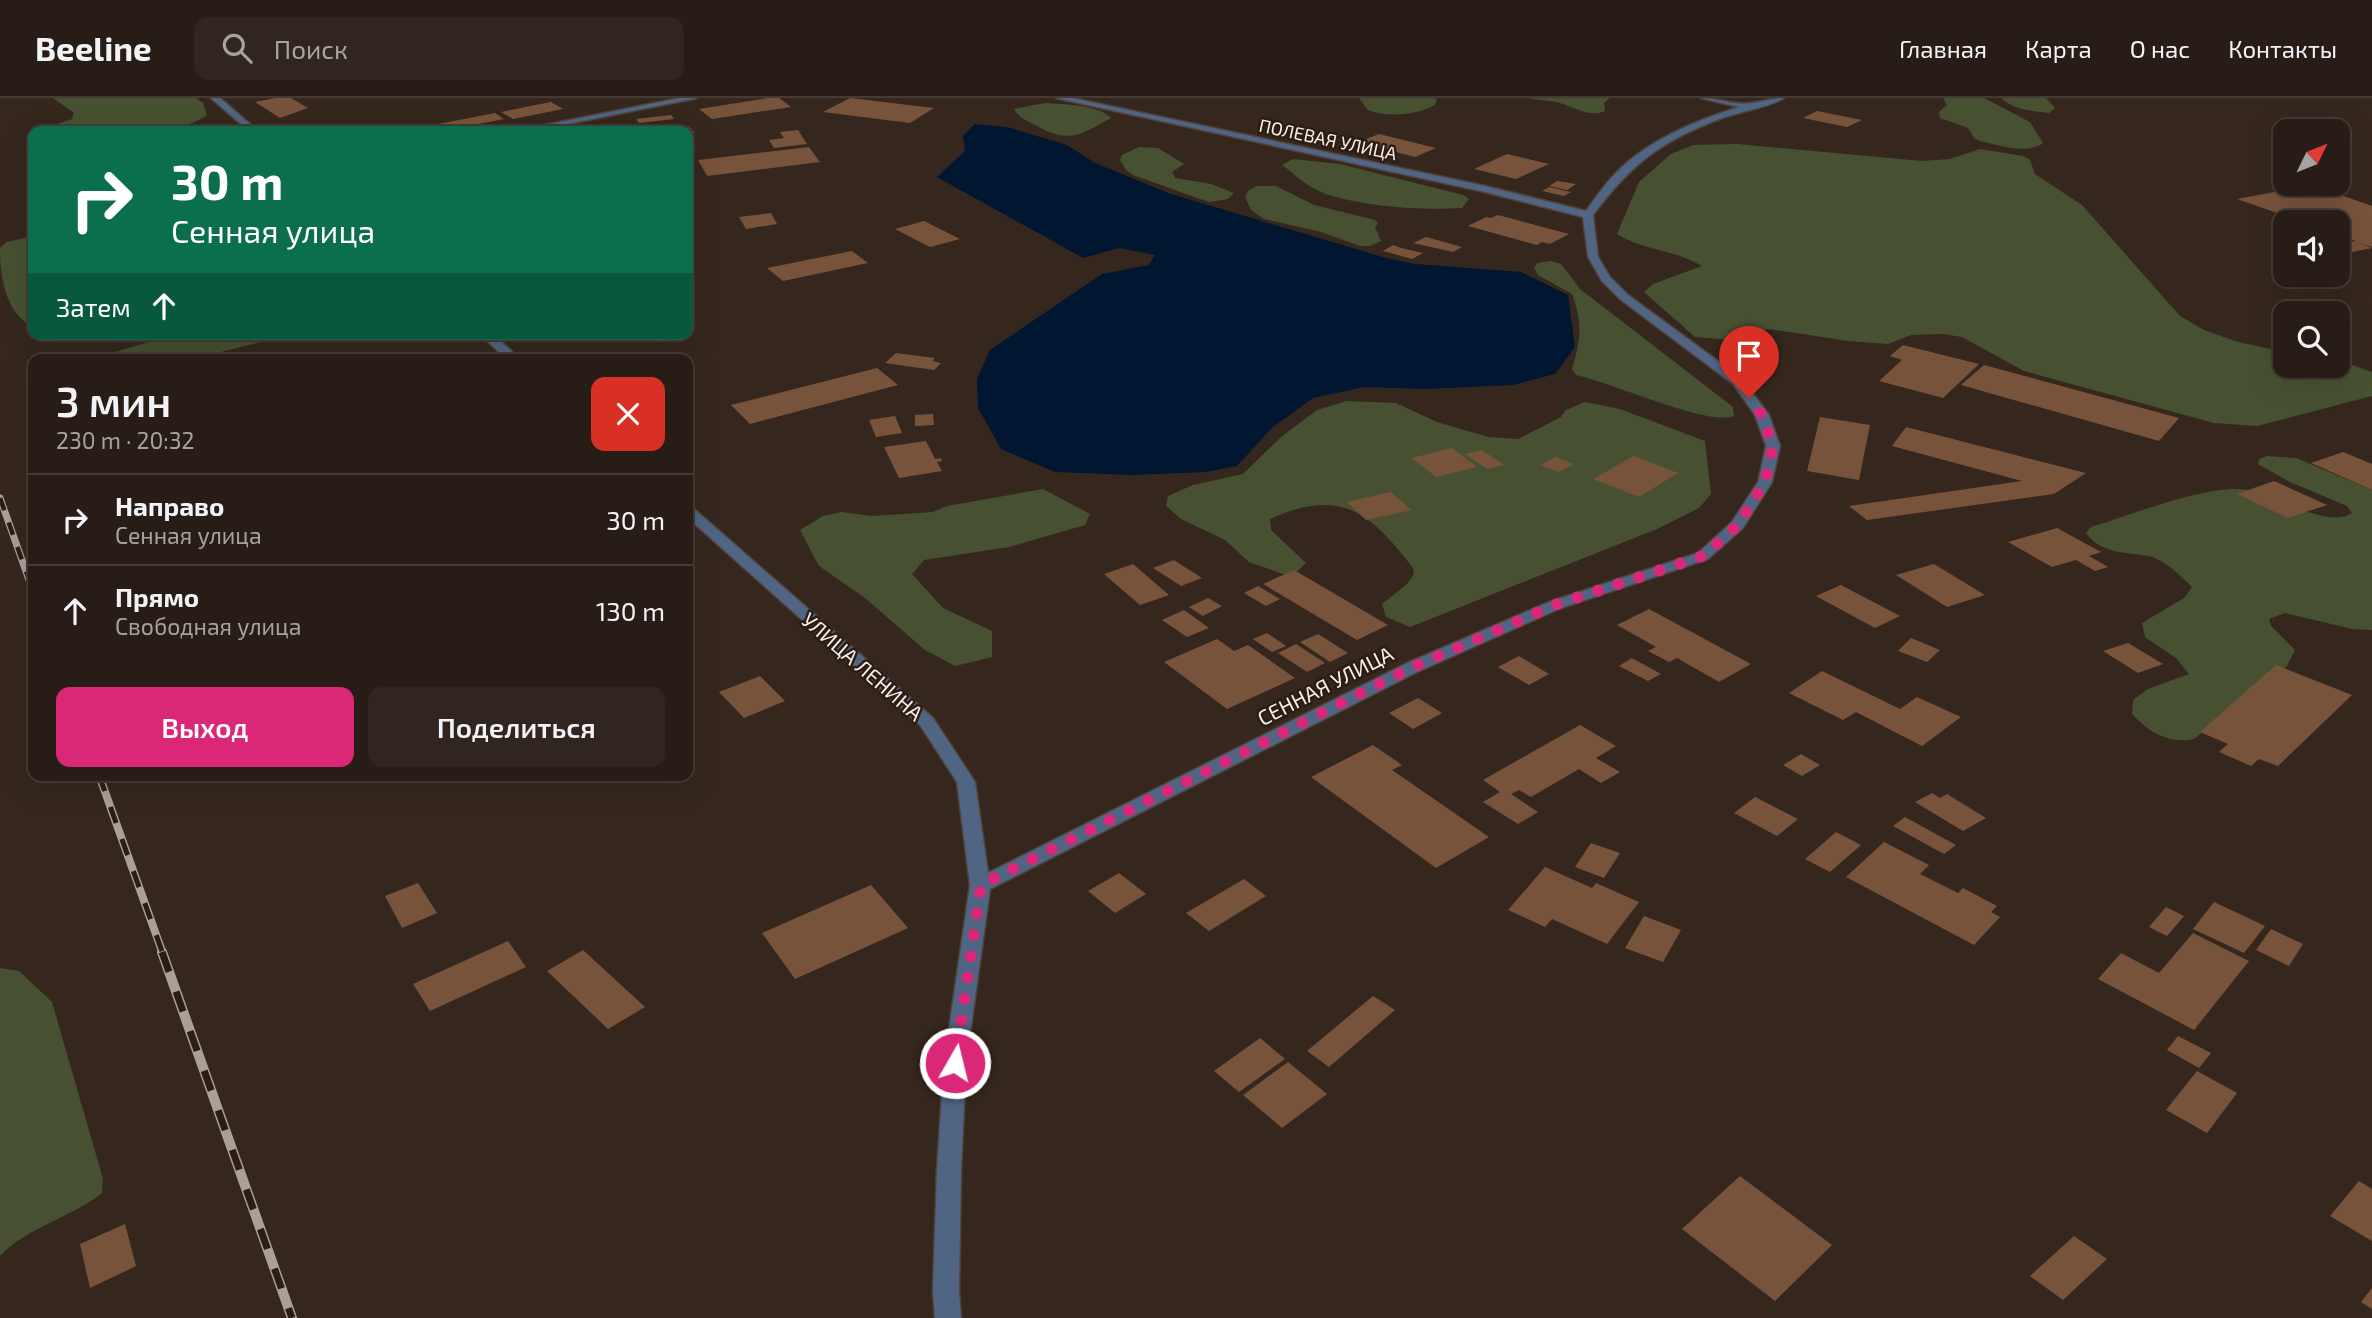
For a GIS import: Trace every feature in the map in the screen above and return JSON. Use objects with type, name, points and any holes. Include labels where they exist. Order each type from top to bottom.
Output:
[{"type":"street","points":[[215,98],[248,126]]},
{"type":"street","points":[[546,126],[693,98]]},
{"type":"street","name":"ПОЛЕВАЯ УЛИЦА","points":[[1060,98],[1472,186],[1588,215]]},
{"type":"street","points":[[1705,98],[1748,106]]},
{"type":"street","points":[[1588,215],[1620,174],[1662,143],[1748,106],[1780,98]]},
{"type":"street","name":"СЕННАЯ УЛИЦА","points":[[981,885],[1411,668],[1555,605],[1703,556],[1738,525],[1765,482],[1773,446],[1762,415],[1737,381],[1624,297],[1606,279],[1593,257],[1588,215]]},
{"type":"street","points":[[493,340],[508,354]]},
{"type":"street","name":"УЛИЦА ЛЕНИНА","points":[[693,515],[927,722],[966,782],[981,885],[955,1063],[949,1170],[946,1290],[948,1318]]},
{"type":"green space","points":[[53,98],[196,98],[203,103],[207,115],[181,126],[52,126],[72,119],[74,113]]},
{"type":"green space","points":[[1359,98],[1437,99],[1435,105],[1428,108],[1393,115],[1368,110]]},
{"type":"green space","points":[[1527,98],[1610,98],[1604,103],[1605,111],[1593,113],[1556,102]]},
{"type":"green space","points":[[1943,98],[1984,98],[2030,122],[2043,143],[2037,147],[2021,149],[1980,141],[1974,138],[1968,128],[1940,118],[1939,112],[1947,105]]},
{"type":"green space","points":[[2001,98],[2046,98],[2055,108],[2049,113],[2029,111],[2011,105]]},
{"type":"green space","points":[[1045,103],[1090,108],[1111,118],[1083,133],[1067,136],[1048,132],[1022,117],[1014,109]]},
{"type":"green space","points":[[1738,144],[1922,161],[1950,159],[1980,149],[2023,156],[2030,160],[2035,174],[2082,205],[2180,316],[2204,330],[2238,342],[2273,349],[2273,378],[2350,378],[2350,364],[2372,372],[2372,396],[2257,426],[2214,423],[2024,371],[1962,337],[1943,334],[1911,335],[1888,344],[1769,329],[1730,340],[1695,337],[1644,292],[1653,284],[1702,266],[1617,234],[1639,182],[1671,154],[1693,145]]},
{"type":"green space","points":[[1139,147],[1158,148],[1184,164],[1172,172],[1175,178],[1211,184],[1234,193],[1228,199],[1210,202],[1133,175],[1120,160],[1122,155]]},
{"type":"green space","points":[[1293,159],[1340,164],[1463,195],[1469,199],[1462,208],[1446,209],[1385,206],[1344,199],[1313,188],[1282,165]]},
{"type":"green space","points":[[1257,186],[1276,186],[1314,205],[1375,220],[1381,241],[1370,246],[1360,246],[1321,232],[1264,219],[1251,210],[1245,197],[1248,191]]},
{"type":"green space","points":[[28,237],[28,324],[10,303],[3,282],[0,248],[7,242]]},
{"type":"green space","points":[[1551,261],[1561,264],[1580,289],[1733,407],[1734,416],[1722,418],[1682,410],[1576,375],[1572,369],[1579,340],[1579,323],[1572,294],[1538,275],[1534,268],[1538,263]]},
{"type":"green space","points":[[156,340],[269,340],[213,354],[108,354]]},
{"type":"green space","points":[[1347,401],[1396,403],[1437,422],[1464,430],[1489,437],[1518,439],[1561,417],[1566,410],[1585,402],[1620,409],[1705,441],[1711,494],[1699,508],[1657,529],[1410,627],[1386,617],[1382,604],[1407,584],[1414,574],[1413,568],[1382,532],[1368,519],[1352,511],[1335,506],[1316,505],[1270,519],[1271,530],[1306,563],[1294,574],[1283,574],[1249,562],[1225,540],[1181,519],[1166,506],[1168,496],[1193,485],[1243,474],[1281,437],[1317,410]]},
{"type":"green space","points":[[2267,456],[2296,458],[2372,490],[2372,630],[2352,629],[2285,613],[2269,619],[2271,626],[2295,650],[2287,666],[2194,739],[2176,740],[2160,736],[2132,714],[2133,700],[2148,689],[2189,674],[2176,658],[2145,637],[2142,623],[2184,598],[2192,587],[2158,559],[2108,549],[2100,546],[2086,533],[2091,527],[2150,507],[2218,490],[2254,491],[2317,515],[2342,517],[2352,513],[2347,506],[2290,482],[2258,464],[2259,459]]},
{"type":"green space","points":[[1043,489],[1090,514],[1085,525],[1009,547],[924,560],[912,574],[943,608],[992,631],[992,657],[955,666],[925,650],[865,598],[819,566],[800,530],[823,516],[841,512],[872,516],[933,512],[947,506]]},
{"type":"green space","points":[[0,968],[19,971],[52,1002],[103,1179],[102,1193],[90,1202],[23,1237],[0,1256]]},
{"type":"water","points":[[975,124],[1007,127],[1067,145],[1095,163],[1171,194],[1386,258],[1416,264],[1521,272],[1568,295],[1575,347],[1555,374],[1513,385],[1424,389],[1364,387],[1313,398],[1273,427],[1237,466],[1205,472],[1132,475],[1055,472],[1001,449],[978,408],[977,379],[990,350],[1102,274],[1149,265],[1155,255],[1119,248],[1083,258],[937,177],[965,151],[963,136]]},
{"type":"building","points":[[291,98],[308,108],[280,118],[255,102]]},
{"type":"building","points":[[779,98],[791,107],[712,119],[699,109]]},
{"type":"building","points":[[850,98],[934,108],[910,123],[823,112]]},
{"type":"building","points":[[551,102],[563,109],[513,119],[501,112]]},
{"type":"building","points":[[1817,111],[1862,120],[1847,127],[1803,118]]},
{"type":"building","points":[[495,113],[504,119],[468,126],[438,124]]},
{"type":"building","points":[[671,115],[674,119],[639,123],[636,119]]},
{"type":"building","points":[[798,130],[807,144],[774,148],[769,140],[784,138],[780,132]]},
{"type":"building","points":[[1379,134],[1436,148],[1415,157],[1358,142]]},
{"type":"building","points":[[809,147],[820,162],[707,176],[698,160]]},
{"type":"building","points":[[1507,154],[1549,164],[1516,179],[1474,169]]},
{"type":"building","points":[[1557,181],[1576,184],[1567,190],[1549,186]]},
{"type":"building","points":[[1549,187],[1571,192],[1564,196],[1542,191]]},
{"type":"building","points":[[2273,192],[2273,196],[2343,196],[2372,206],[2372,247],[2356,242],[2372,248],[2350,251],[2350,242],[2356,241],[2350,239],[2350,210],[2273,212],[2237,199]]},
{"type":"building","points":[[771,213],[777,224],[746,229],[739,217]]},
{"type":"building","points":[[1498,215],[1569,234],[1550,244],[1542,242],[1537,245],[1468,226],[1486,217]]},
{"type":"building","points":[[924,221],[960,239],[930,247],[895,229]]},
{"type":"building","points":[[1426,237],[1462,247],[1453,252],[1413,243]]},
{"type":"building","points":[[1393,245],[1423,253],[1412,259],[1383,251]]},
{"type":"building","points":[[852,251],[868,263],[783,281],[767,268]]},
{"type":"building","points":[[1903,345],[1979,364],[1943,398],[1879,381],[1902,360],[1890,356]]},
{"type":"building","points":[[896,353],[935,358],[932,361],[941,363],[934,370],[885,363]]},
{"type":"building","points":[[1984,365],[2179,418],[2159,441],[1961,385]]},
{"type":"building","points":[[877,368],[898,385],[750,424],[731,405]]},
{"type":"building","points":[[933,414],[934,425],[915,426],[915,415]]},
{"type":"building","points":[[895,416],[902,433],[876,437],[869,420]]},
{"type":"building","points":[[1820,417],[1870,425],[1859,480],[1807,471]]},
{"type":"building","points":[[1906,427],[2086,473],[2054,494],[1867,520],[1849,506],[2022,481],[1892,446]]},
{"type":"building","points":[[926,441],[935,459],[941,458],[942,461],[937,462],[942,471],[899,478],[884,447]]},
{"type":"building","points":[[1452,448],[1477,467],[1436,477],[1412,458]]},
{"type":"building","points":[[1482,450],[1504,465],[1487,469],[1465,454]]},
{"type":"building","points":[[2343,452],[2372,464],[2372,490],[2311,463]]},
{"type":"building","points":[[1634,456],[1678,473],[1639,497],[1593,479]]},
{"type":"building","points":[[1556,457],[1574,464],[1559,472],[1540,465]]},
{"type":"building","points":[[2274,481],[2327,505],[2288,518],[2237,494]]},
{"type":"building","points":[[1391,492],[1411,510],[1366,520],[1347,502]]},
{"type":"building","points":[[2057,528],[2101,552],[2089,556],[2108,567],[2095,571],[2076,560],[2052,567],[2008,542]]},
{"type":"building","points":[[1174,560],[1202,578],[1181,586],[1153,568]]},
{"type":"building","points":[[1133,564],[1169,595],[1140,605],[1104,574]]},
{"type":"building","points":[[1934,564],[1985,595],[1947,607],[1896,575]]},
{"type":"building","points":[[1294,570],[1388,625],[1357,640],[1263,584]]},
{"type":"building","points":[[1841,585],[1900,616],[1875,628],[1816,596]]},
{"type":"building","points":[[1258,586],[1280,599],[1266,606],[1244,593]]},
{"type":"building","points":[[1208,598],[1222,606],[1203,616],[1189,607]]},
{"type":"building","points":[[1649,609],[1751,664],[1719,682],[1677,658],[1669,662],[1648,651],[1656,647],[1617,625]]},
{"type":"building","points":[[1184,610],[1209,628],[1187,637],[1162,620]]},
{"type":"building","points":[[1267,633],[1286,646],[1272,652],[1253,639]]},
{"type":"building","points":[[1318,634],[1348,653],[1330,662],[1300,642]]},
{"type":"building","points":[[1911,638],[1940,650],[1927,662],[1898,651]]},
{"type":"building","points":[[1217,639],[1234,651],[1248,645],[1295,678],[1227,709],[1164,662]]},
{"type":"building","points":[[2128,643],[2163,664],[2138,673],[2103,651]]},
{"type":"building","points":[[1296,644],[1325,663],[1307,672],[1278,653]]},
{"type":"building","points":[[1519,656],[1549,674],[1529,685],[1498,667]]},
{"type":"building","points":[[1632,658],[1661,674],[1648,681],[1619,666]]},
{"type":"building","points":[[2276,665],[2352,695],[2278,766],[2259,759],[2251,766],[2219,752],[2228,744],[2200,732]]},
{"type":"building","points":[[1822,671],[1900,709],[1917,697],[1961,717],[1922,746],[1856,712],[1843,720],[1789,693]]},
{"type":"building","points":[[760,676],[785,701],[744,718],[719,692]]},
{"type":"building","points":[[1418,698],[1442,713],[1413,729],[1389,713]]},
{"type":"building","points":[[1580,725],[1616,746],[1596,758],[1620,772],[1601,783],[1579,769],[1531,797],[1519,790],[1511,794],[1538,812],[1518,824],[1483,802],[1500,792],[1483,780]]},
{"type":"building","points":[[1373,745],[1402,765],[1392,770],[1489,837],[1436,868],[1311,777]]},
{"type":"building","points":[[1801,754],[1820,765],[1802,776],[1783,765]]},
{"type":"building","points":[[1932,793],[1940,798],[1947,794],[1986,818],[1963,831],[1915,802]]},
{"type":"building","points":[[1755,797],[1798,819],[1777,836],[1734,813]]},
{"type":"building","points":[[1905,817],[1956,845],[1944,854],[1893,826]]},
{"type":"building","points":[[1836,832],[1861,845],[1830,872],[1805,859]]},
{"type":"building","points":[[1884,842],[1929,865],[1920,874],[1958,893],[1963,888],[1997,906],[1991,912],[2000,917],[1974,945],[1846,877]]},
{"type":"building","points":[[1591,843],[1620,853],[1604,878],[1575,867]]},
{"type":"building","points":[[1545,867],[1592,888],[1596,883],[1639,902],[1607,944],[1552,919],[1545,927],[1508,910]]},
{"type":"building","points":[[1119,873],[1146,894],[1115,913],[1088,891]]},
{"type":"building","points":[[1244,879],[1266,896],[1209,931],[1186,913]]},
{"type":"building","points":[[418,883],[437,913],[402,928],[385,896]]},
{"type":"building","points":[[871,885],[908,928],[795,979],[762,933]]},
{"type":"building","points":[[2214,902],[2265,926],[2244,953],[2193,929]]},
{"type":"building","points":[[2166,907],[2184,916],[2167,936],[2149,927]]},
{"type":"building","points":[[1644,916],[1681,930],[1663,962],[1625,948]]},
{"type":"building","points":[[2271,929],[2303,944],[2289,966],[2256,950]]},
{"type":"building","points":[[2193,933],[2249,961],[2194,1030],[2098,979],[2121,953],[2159,973]]},
{"type":"building","points":[[508,941],[526,967],[430,1011],[413,984]]},
{"type":"building","points":[[583,950],[645,1007],[608,1029],[547,971]]},
{"type":"building","points":[[1373,996],[1395,1010],[1329,1067],[1307,1051]]},
{"type":"building","points":[[2178,1036],[2211,1053],[2199,1068],[2167,1050]]},
{"type":"building","points":[[1260,1038],[1285,1059],[1239,1092],[1214,1071]]},
{"type":"building","points":[[1288,1062],[1327,1094],[1282,1128],[1243,1095]]},
{"type":"building","points":[[2197,1071],[2237,1093],[2207,1133],[2166,1110]]},
{"type":"building","points":[[1740,1176],[1832,1245],[1775,1301],[1682,1229]]},
{"type":"building","points":[[2359,1181],[2372,1189],[2372,1241],[2330,1216]]},
{"type":"building","points":[[125,1224],[136,1266],[90,1288],[80,1244]]},
{"type":"building","points":[[2074,1236],[2107,1259],[2063,1300],[2030,1276]]},
{"type":"building","points":[[2372,1288],[2372,1309],[2361,1302]]},
{"type":"railway","points":[[0,498],[28,577]]},
{"type":"railway","points":[[101,781],[163,954]]},
{"type":"railway","points":[[162,952],[292,1318]]},
{"type":"route","points":[[955,1063],[981,885],[1411,668],[1555,605],[1703,556],[1738,525],[1765,482],[1773,446],[1762,415],[1749,398]]}]
